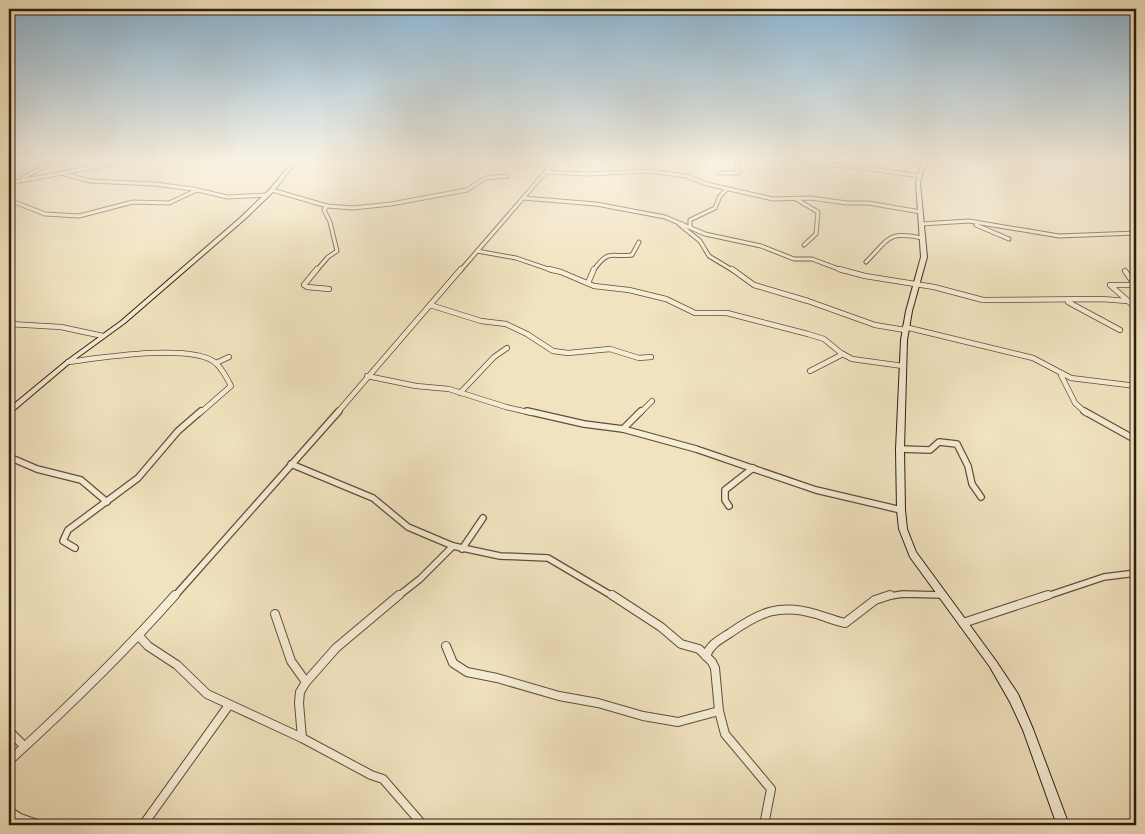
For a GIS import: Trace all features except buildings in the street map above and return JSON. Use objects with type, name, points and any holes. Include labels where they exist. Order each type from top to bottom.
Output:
[{"type":"main road","points":[[9,411],[68,362],[104,336],[263,199]]},
{"type":"main road","points":[[921,199],[924,256],[905,328],[900,449],[900,510],[903,529],[913,554],[944,594],[993,664],[1014,698],[1028,729],[1063,825]]},
{"type":"street","points":[[9,200],[45,214],[79,216],[133,202],[169,203],[178,199]]},
{"type":"street","points":[[303,199],[327,206],[353,208],[419,199]]},
{"type":"street","points":[[9,761],[72,703],[139,636],[522,199]]},
{"type":"street","points":[[534,199],[596,204],[665,217],[719,237],[761,246],[794,259],[812,259],[830,267],[865,276],[916,284],[990,300],[1101,299],[1128,301]]},
{"type":"street","points":[[690,227],[690,220],[714,208],[719,199]]},
{"type":"street","points":[[768,199],[785,199]]},
{"type":"street","points":[[797,199],[818,212],[816,234],[804,245]]},
{"type":"street","points":[[808,199],[868,203],[921,212]]},
{"type":"street","points":[[327,206],[324,210],[332,222],[337,251],[328,257],[304,285],[307,287],[329,289]]},
{"type":"street","points":[[677,222],[700,241],[709,256],[748,279],[754,285],[808,301],[875,325],[905,328],[1033,358],[1071,378],[1136,386]]},
{"type":"street","points":[[921,224],[969,222],[1059,236],[1136,233]]},
{"type":"street","points":[[969,222],[1009,239]]},
{"type":"street","points":[[866,262],[893,235],[902,234],[922,238]]},
{"type":"street","points":[[588,283],[589,276],[593,270],[609,256],[614,254],[632,255],[639,242]]},
{"type":"street","points":[[477,252],[516,258],[602,287],[629,290],[666,299],[695,313],[727,313],[808,334],[831,344],[843,354],[863,361],[903,366]]},
{"type":"street","points":[[1125,271],[1135,282],[1135,285],[1110,285],[1136,308]]},
{"type":"street","points":[[1066,300],[1120,330]]},
{"type":"street","points":[[430,305],[481,321],[506,324],[527,334],[553,351],[568,353],[605,349],[617,350],[639,358],[650,357]]},
{"type":"street","points":[[9,324],[61,328],[104,336]]},
{"type":"street","points":[[460,393],[494,357],[507,348]]},
{"type":"street","points":[[810,371],[843,354]]},
{"type":"street","points":[[68,362],[117,356],[173,355],[201,357],[216,363],[231,386],[178,431],[138,478],[107,502],[86,515],[64,535],[63,540],[75,548]]},
{"type":"street","points":[[216,363],[229,357]]},
{"type":"street","points":[[1061,374],[1079,407],[1136,440]]},
{"type":"street","points":[[367,376],[416,386],[449,389],[506,407],[584,424],[623,429],[696,449],[816,490],[900,510]]},
{"type":"street","points":[[623,429],[652,402]]},
{"type":"street","points":[[900,449],[930,450],[942,441],[957,444],[968,466],[970,480],[981,497]]},
{"type":"street","points":[[9,457],[37,468],[81,480],[107,502]]},
{"type":"street","points":[[291,464],[373,498],[408,527],[453,546],[500,556],[548,558],[585,578],[626,604],[661,627],[681,644],[699,650],[712,662],[715,668],[719,711],[725,734],[770,789],[772,796],[764,818],[764,825]]},
{"type":"street","points":[[729,506],[725,500],[725,490],[753,468]]},
{"type":"street","points":[[462,549],[483,518]]},
{"type":"street","points":[[302,738],[300,692],[306,682],[336,648],[420,579],[453,546]]},
{"type":"street","points":[[963,623],[1104,577],[1136,573]]},
{"type":"street","points":[[706,656],[709,649],[716,643],[759,613],[770,609],[784,607],[800,609],[845,623],[849,622],[865,606],[881,598],[944,594]]},
{"type":"street","points":[[275,614],[291,661],[306,682]]},
{"type":"street","points":[[139,636],[145,643],[182,669],[195,684],[208,694],[302,738],[382,779],[423,825]]},
{"type":"street","points":[[446,646],[454,663],[468,672],[497,678],[559,696],[598,703],[642,716],[678,722],[719,711]]},
{"type":"street","points":[[143,825],[229,705]]},
{"type":"street","points":[[9,731],[24,746]]},
{"type":"street","points":[[9,811],[20,818],[40,825]]}]
